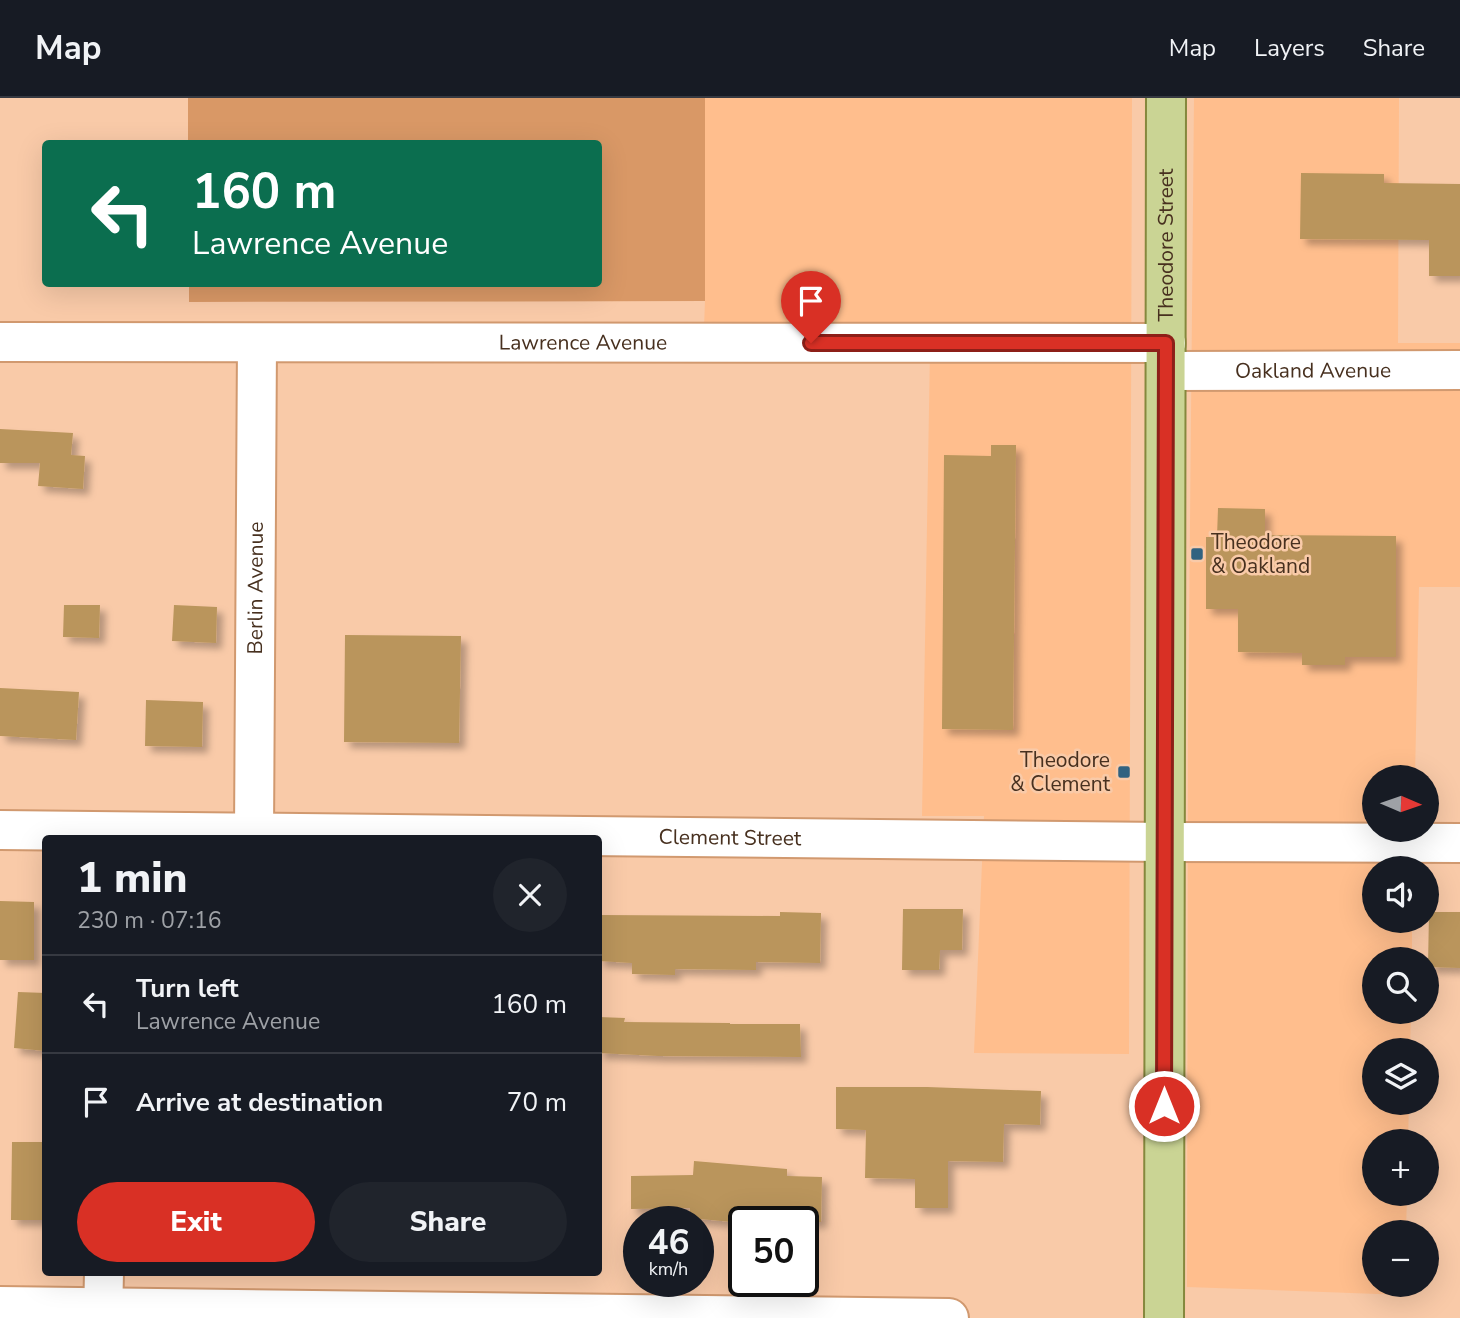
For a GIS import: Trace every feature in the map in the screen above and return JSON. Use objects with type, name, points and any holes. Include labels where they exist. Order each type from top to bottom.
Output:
[{"type":"main road","name":"Theodore Street","points":[[1164,1318],[1166,98]]},
{"type":"street","name":"Lawrence Avenue","points":[[0,342],[257,342],[1166,357]]},
{"type":"street","name":"Berlin Avenue","points":[[254,833],[257,342]]},
{"type":"street","name":"Oakland Avenue","points":[[1166,357],[1460,370]]},
{"type":"street","name":"Clement Street","points":[[0,830],[105,835],[456,835]]},
{"type":"street","name":"Clement Street","points":[[602,836],[1460,843]]},
{"type":"street","points":[[0,1306],[103,1299],[950,1318]]},
{"type":"shaded area","points":[[188,98],[705,98],[705,301],[189,302],[189,287],[602,287],[602,140],[188,140]]},
{"type":"shaded area","points":[[705,98],[1132,98],[1129,1054],[974,1053],[984,816],[922,816],[930,351],[703,355]]},
{"type":"shaded area","points":[[1194,98],[1399,98],[1398,343],[1460,343],[1460,587],[1419,587],[1415,765],[1362,765],[1362,842],[1414,842],[1413,856],[1362,856],[1362,933],[1412,933],[1412,947],[1362,947],[1362,1024],[1411,1024],[1410,1038],[1362,1038],[1362,1115],[1409,1115],[1408,1129],[1362,1129],[1362,1206],[1407,1206],[1406,1220],[1362,1220],[1362,1293],[1187,1287],[1188,737]]},
{"type":"building","points":[[1301,173],[1384,174],[1384,183],[1460,184],[1460,276],[1429,276],[1429,240],[1300,239]]},
{"type":"building","points":[[0,429],[73,433],[71,455],[85,456],[83,489],[38,486],[40,463],[0,463]]},
{"type":"building","points":[[991,445],[1016,445],[1013,730],[942,729],[944,455],[991,456]]},
{"type":"building","points":[[1218,508],[1265,509],[1265,535],[1396,536],[1396,657],[1345,657],[1345,665],[1302,665],[1302,653],[1238,652],[1238,609],[1206,609],[1206,537],[1217,537]]},
{"type":"building","points":[[64,605],[100,605],[99,638],[63,637]]},
{"type":"building","points":[[174,605],[217,607],[216,643],[172,641]]},
{"type":"building","points":[[345,635],[461,636],[459,743],[344,742]]},
{"type":"building","points":[[0,688],[79,692],[76,740],[0,736]]},
{"type":"building","points":[[146,700],[203,702],[202,747],[145,746]]},
{"type":"building","points":[[0,901],[34,902],[34,960],[0,960]]},
{"type":"building","points":[[903,909],[963,909],[962,950],[940,950],[939,970],[902,970]]},
{"type":"building","points":[[780,912],[821,913],[820,963],[756,962],[756,970],[675,969],[675,975],[632,974],[632,963],[602,961],[602,915],[780,916]]},
{"type":"building","points":[[1439,912],[1460,912],[1460,968],[1439,967],[1439,947],[1428,947],[1429,933],[1439,933]]},
{"type":"building","points":[[18,992],[42,993],[42,1051],[14,1048]]},
{"type":"building","points":[[602,1017],[625,1018],[624,1022],[800,1024],[801,1057],[602,1053]]},
{"type":"building","points":[[836,1087],[1041,1091],[1040,1125],[1004,1124],[1003,1162],[948,1161],[948,1208],[915,1208],[915,1179],[865,1178],[866,1130],[836,1129]]},
{"type":"building","points":[[12,1142],[42,1142],[42,1220],[11,1220]]},
{"type":"building","points":[[694,1161],[787,1169],[787,1176],[822,1177],[821,1222],[819,1206],[728,1206],[728,1222],[714,1220],[714,1206],[631,1206],[631,1176],[693,1175]]},
{"type":"place","name":"Theodore & Oakland","points":[[1197,554]]},
{"type":"place","name":"Theodore & Clement","points":[[1124,772]]},
{"type":"route","points":[[811,343],[1166,343],[1164,1106]]}]
